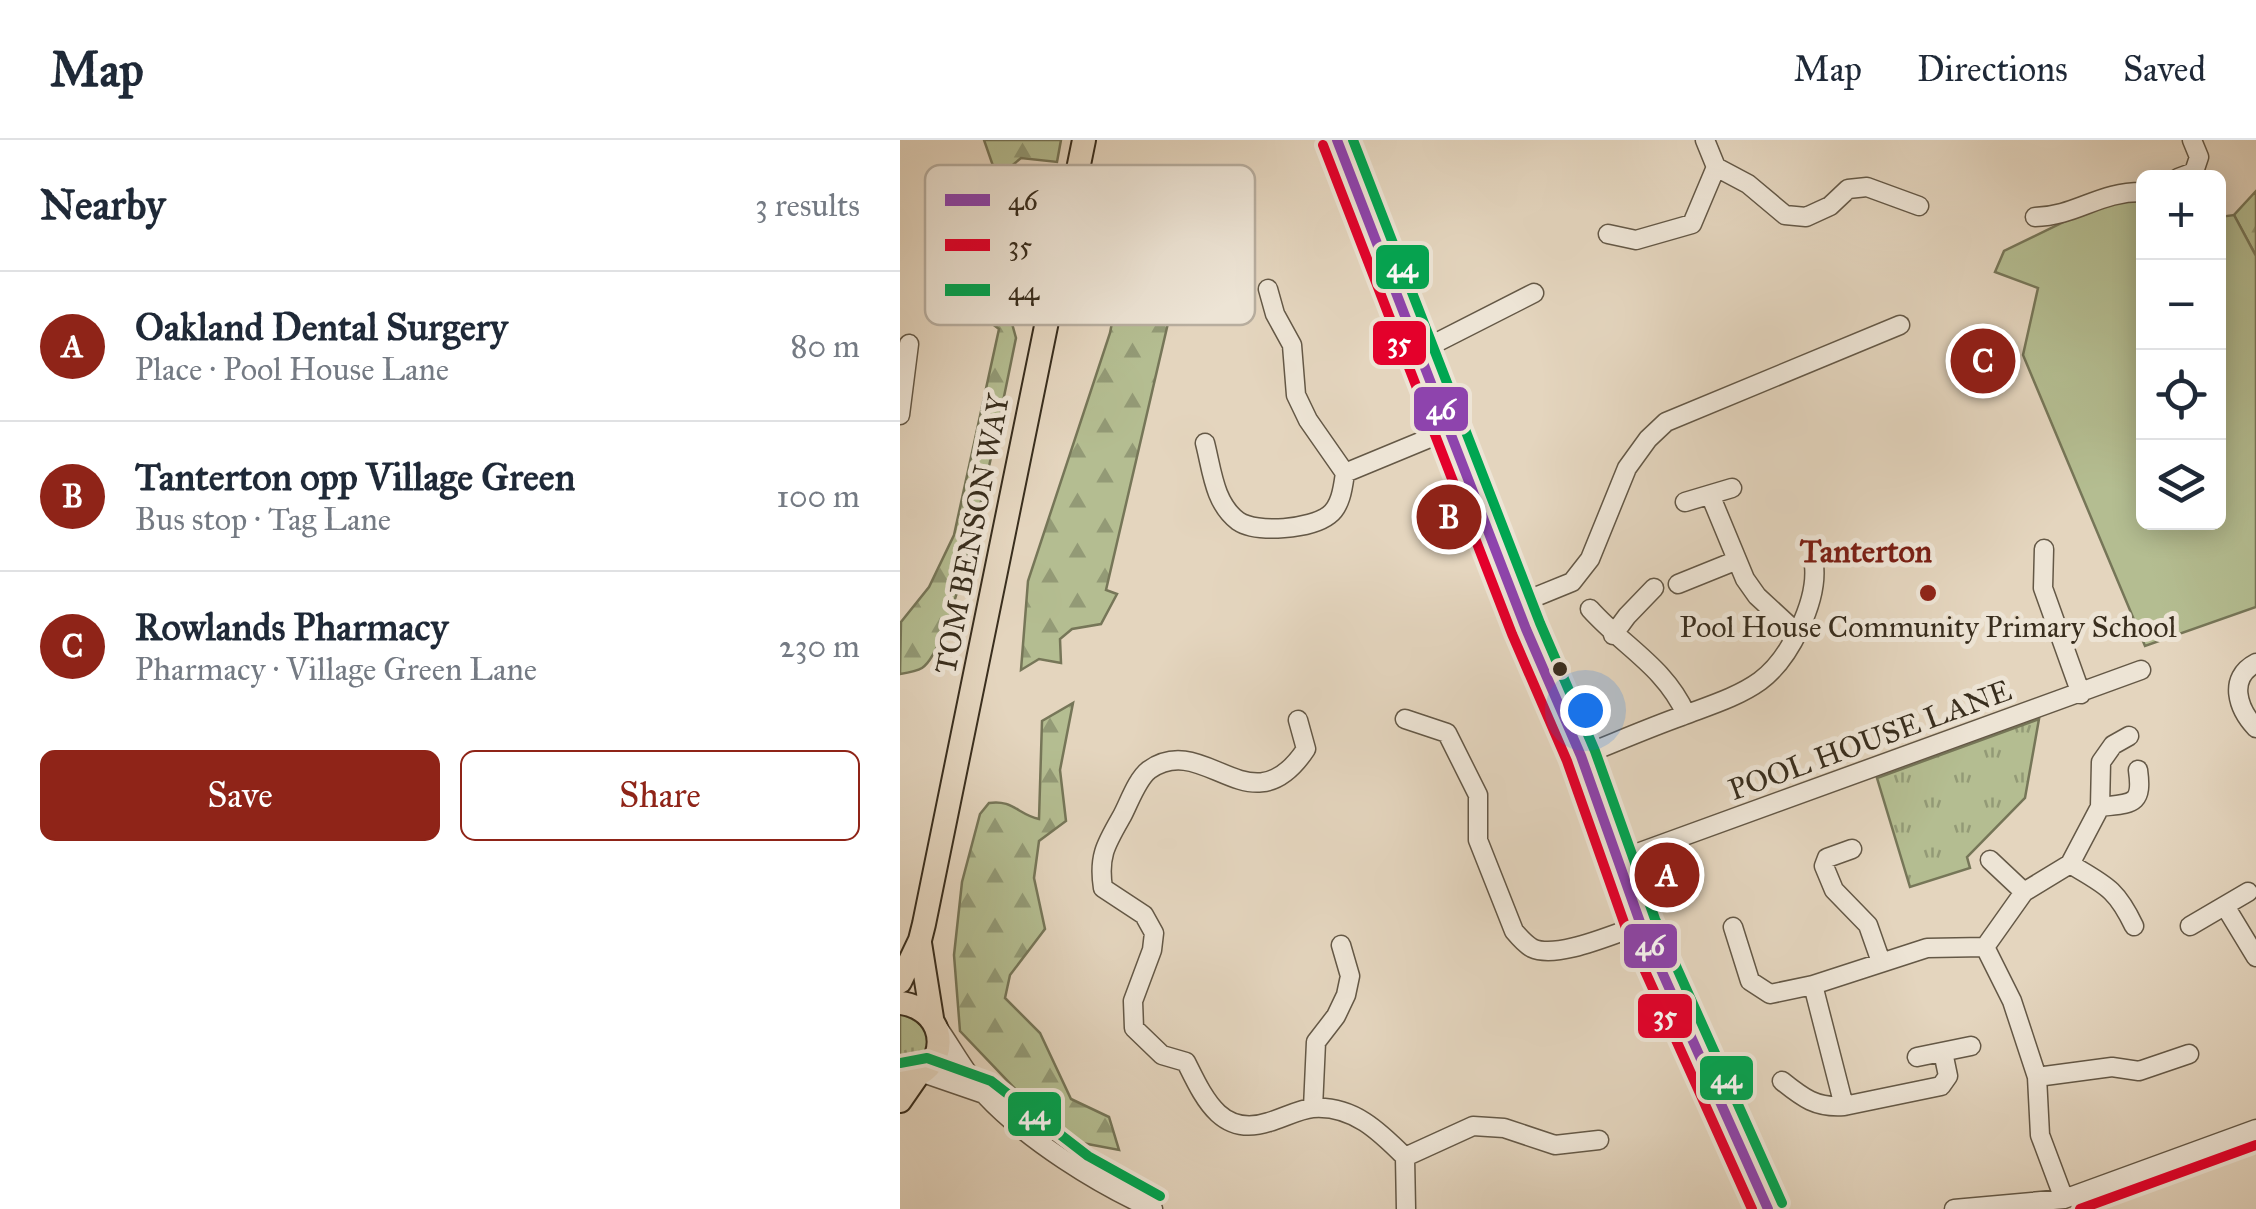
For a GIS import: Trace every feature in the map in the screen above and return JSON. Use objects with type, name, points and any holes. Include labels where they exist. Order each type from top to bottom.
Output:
[{"type":"main road","name":"TOM BENSON WAY","points":[[1079,165],[1084,140]]},
{"type":"main road","points":[[1337,140],[1448,430],[1581,756],[1641,925],[1768,1209]]},
{"type":"main road","name":"TOM BENSON WAY","points":[[900,982],[920,940],[1046,325]]},
{"type":"main road","name":"TOM BENSON WAY","points":[[920,940],[934,1022]]},
{"type":"main road","points":[[900,1003],[923,1010],[934,1022],[938,1051],[914,1076],[900,1101]]},
{"type":"street","points":[[1705,140],[1716,167],[1748,184],[1785,215],[1806,217],[1830,206],[1848,189],[1866,187],[1919,206]]},
{"type":"street","points":[[2192,140],[2199,156],[2195,170]]},
{"type":"street","points":[[1608,234],[1636,240],[1692,224],[1716,167]]},
{"type":"street","points":[[2035,217],[2055,216],[2116,192],[2136,192]]},
{"type":"street","points":[[1268,289],[1275,314],[1292,344],[1296,394],[1308,420],[1346,472]]},
{"type":"street","points":[[1420,351],[1534,293]]},
{"type":"street","points":[[1518,604],[1572,582],[1590,558],[1627,468],[1666,422],[1900,325]]},
{"type":"street","points":[[900,415],[909,344]]},
{"type":"street","points":[[1346,472],[1448,430]]},
{"type":"street","points":[[1206,443],[1219,500],[1236,520],[1252,528],[1307,524],[1331,514],[1338,504],[1346,472]]},
{"type":"street","points":[[1685,502],[1732,488]]},
{"type":"street","points":[[1711,496],[1735,561],[1757,596],[1796,632]]},
{"type":"street","points":[[2044,549],[2043,588],[2081,694]]},
{"type":"street","points":[[1678,584],[1735,561]]},
{"type":"street","points":[[1581,756],[1700,711],[1760,680],[1778,662],[1810,606],[1816,581],[1814,564]]},
{"type":"street","points":[[1614,635],[1654,588]]},
{"type":"street","points":[[1590,608],[1614,635],[1659,670],[1675,690],[1686,714]]},
{"type":"street","points":[[2256,663],[2246,668],[2238,690],[2245,716],[2256,728]]},
{"type":"street","name":"POOL HOUSE LANE","points":[[1618,860],[2141,670]]},
{"type":"street","points":[[1405,719],[1447,732],[1467,768],[1478,795],[1478,840],[1514,931],[1524,942],[1534,949],[1556,952],[1641,925]]},
{"type":"street","points":[[1298,720],[1306,749],[1280,778],[1260,785],[1190,762],[1173,760],[1147,771],[1107,843],[1100,864],[1103,888],[1144,915],[1154,934],[1133,1001],[1134,1028],[1162,1055],[1186,1062],[1210,1106],[1239,1126],[1262,1124],[1314,1108],[1369,1121],[1405,1157],[1406,1209]]},
{"type":"street","points":[[1985,946],[2024,892],[2070,864],[2100,807],[2101,762],[2113,746],[2129,736]]},
{"type":"street","points":[[2100,807],[2132,803],[2138,798],[2138,770]]},
{"type":"street","points":[[1852,849],[1827,858],[1824,866],[1834,890],[1868,925],[1881,962]]},
{"type":"street","points":[[1990,860],[2024,892]]},
{"type":"street","points":[[2070,864],[2108,886],[2120,898],[2134,926]]},
{"type":"street","points":[[2190,926],[2248,892]]},
{"type":"street","points":[[2225,906],[2256,957]]},
{"type":"street","points":[[1734,926],[1746,973],[1756,988],[1770,994],[1812,985],[1927,948],[1985,946]]},
{"type":"street","points":[[1314,1108],[1316,1042],[1336,1016],[1350,976],[1341,944]]},
{"type":"street","points":[[1985,946],[2012,1001],[2037,1076],[2040,1136],[2064,1200]]},
{"type":"street","points":[[1812,985],[1844,1106]]},
{"type":"street","points":[[934,1022],[984,1094],[1080,1169],[1152,1209]]},
{"type":"street","points":[[1917,1058],[1971,1046]]},
{"type":"street","points":[[1782,1081],[1808,1102],[1844,1106],[1941,1086],[1948,1076],[1943,1052]]},
{"type":"street","points":[[2037,1076],[2112,1067],[2139,1071],[2189,1054]]},
{"type":"street","points":[[914,1076],[984,1094]]},
{"type":"street","points":[[1405,1157],[1473,1126],[1504,1128],[1555,1145],[1599,1140]]},
{"type":"street","points":[[1954,1209],[2064,1200],[2255,1133]]},
{"type":"green space","points":[[984,140],[1061,140],[1057,162],[1021,158],[1013,165],[993,165]]},
{"type":"green space","points":[[2256,191],[2256,256],[2234,215]]},
{"type":"green space","points":[[2136,195],[2136,530],[2226,530],[2226,216],[2234,215],[2256,256],[2256,607],[2145,646],[2023,355],[2038,288],[1995,272],[2004,251],[2117,196]]},
{"type":"green space","points":[[994,325],[1012,325],[1016,338],[964,568],[936,650],[922,668],[900,674],[901,622],[929,587],[954,535],[999,329]]},
{"type":"green space","points":[[1112,325],[1168,325],[1106,590],[1117,594],[1101,624],[1072,629],[1060,639],[1061,663],[1039,659],[1021,670],[1028,581]]},
{"type":"green space","points":[[1073,703],[1060,770],[1066,821],[1039,841],[1034,878],[1045,929],[1010,975],[1005,998],[1040,1033],[1071,1099],[1109,1117],[1119,1150],[1077,1142],[1020,1094],[960,1031],[954,955],[962,882],[980,814],[989,803],[997,802],[1039,819],[1042,721]]},
{"type":"green space","points":[[2039,719],[2025,798],[1967,857],[1970,868],[1910,887],[1877,778]]},
{"type":"green space","points":[[900,1014],[921,1025],[928,1041],[921,1057],[900,1068]]},
{"type":"transit line","name":"46","points":[[1337,140],[1526,629],[1581,756],[1641,925],[1768,1209]]},
{"type":"transit line","name":"44","points":[[1353,140],[1540,623],[1595,751],[1655,919],[1782,1203]]},
{"type":"transit line","name":"35","points":[[1323,145],[1512,634],[1567,761],[1627,931],[1752,1209]]},
{"type":"transit line","name":"44","points":[[900,1063],[927,1058],[991,1081],[1088,1156],[1160,1196]]},
{"type":"transit line","name":"35","points":[[2080,1209],[2256,1145]]},
{"type":"place","name":"Rowlands Pharmacy","points":[[1983,361]]},
{"type":"place","name":"Tanterton opp Village Green","points":[[1449,517]]},
{"type":"place","name":"Pool House Community Primary School","points":[[1928,593]]},
{"type":"place","name":"Oakland Dental Surgery","points":[[1667,875]]},
{"type":"district","name":"Tanterton","points":[[1866,551]]}]
